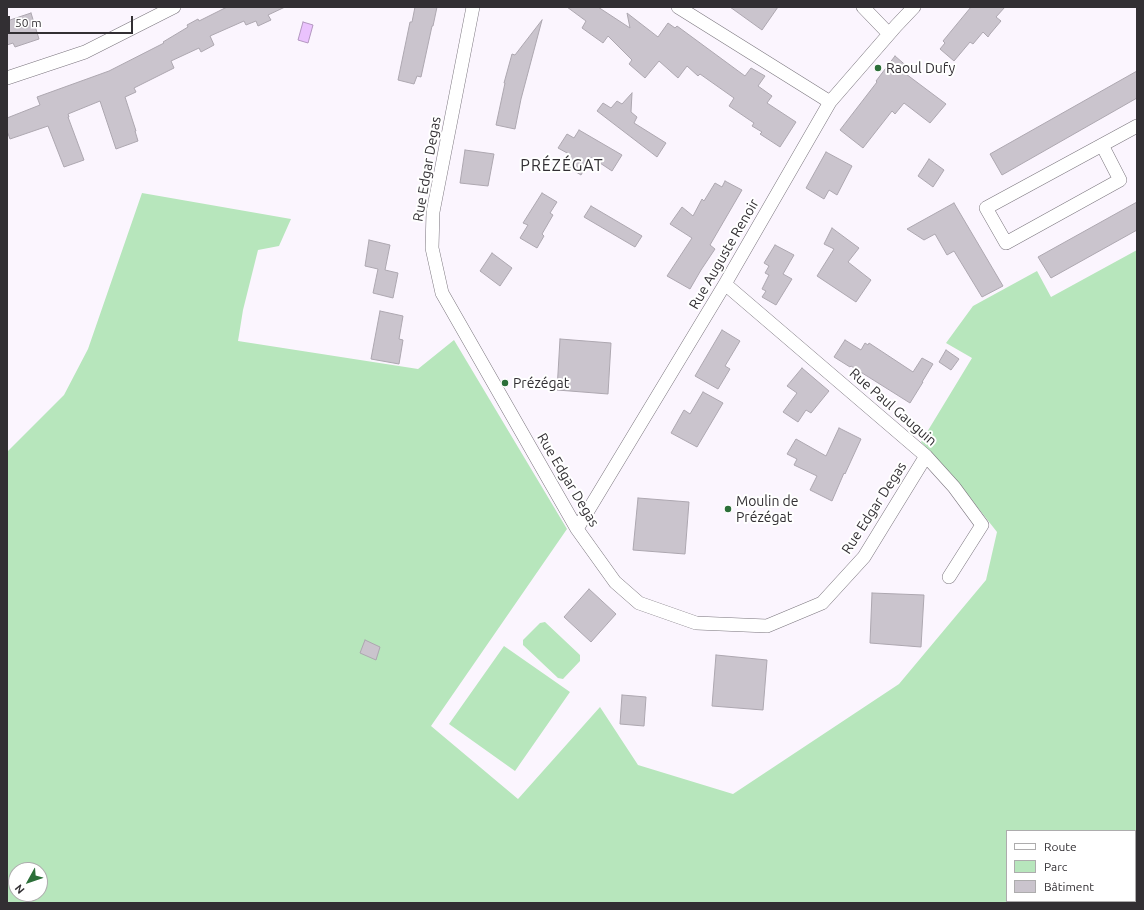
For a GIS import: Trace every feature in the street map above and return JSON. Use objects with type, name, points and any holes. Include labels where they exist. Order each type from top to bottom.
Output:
[{"type":"street","points":[[7,78],[85,52],[174,7]]},
{"type":"street","name":"Rue Edgar Degas","points":[[473,7],[433,212],[432,248],[442,293],[577,529],[615,582],[640,603],[696,623],[767,626],[822,604],[864,557],[926,456]]},
{"type":"street","points":[[678,7],[830,102]]},
{"type":"street","points":[[863,7],[889,34]]},
{"type":"street","name":"Rue Auguste Renoir","points":[[577,529],[726,284],[830,102],[914,7]]},
{"type":"street","points":[[1102,145],[1120,180],[1006,243],[986,208],[1102,145],[1137,126]]},
{"type":"street","name":"Rue Paul Gauguin","points":[[726,284],[926,456],[954,487],[982,525],[949,577]]},
{"type":"green space","points":[[142,193],[291,219],[279,246],[258,250],[243,310],[238,341],[418,369],[454,340],[567,529],[431,726],[518,799],[600,707],[638,765],[733,794],[899,684],[986,580],[997,532],[955,478],[921,442],[972,358],[946,343],[973,306],[1037,271],[1051,297],[1137,250],[1137,903],[7,903],[7,452],[64,395],[88,349]]},
{"type":"green space","points":[[545,622],[580,655],[580,661],[563,679],[558,678],[523,645],[523,640],[540,623]]},
{"type":"green space","points":[[504,646],[570,692],[515,771],[449,724]]},
{"type":"shaded area","points":[[303,22],[313,25],[308,43],[298,40]]},
{"type":"building","points":[[227,7],[285,7],[268,15],[271,20],[258,26],[256,21],[246,25],[244,21],[210,36],[214,45],[201,52],[199,48],[171,61],[174,68],[134,88],[136,92],[125,97],[138,141],[116,149],[100,101],[68,114],[84,160],[64,167],[48,126],[10,139],[7,131],[7,118],[40,105],[37,97],[109,71],[164,43],[163,42],[188,27],[187,25],[198,19],[199,21]]},
{"type":"building","points":[[415,7],[437,7],[421,77],[417,76],[414,84],[398,80],[410,22],[412,22]]},
{"type":"building","points":[[567,7],[598,7],[630,28],[627,13],[658,37],[668,23],[675,28],[677,26],[745,76],[751,68],[765,76],[758,86],[772,96],[767,103],[796,122],[780,147],[760,134],[762,132],[752,126],[754,123],[729,106],[734,98],[700,74],[698,76],[687,66],[678,78],[659,61],[645,78],[629,64],[632,60],[608,36],[603,43],[582,28],[586,21]]},
{"type":"building","points":[[730,7],[778,7],[762,30]]},
{"type":"building","points":[[971,7],[1005,7],[996,17],[1001,21],[988,37],[983,32],[973,44],[970,42],[954,61],[940,49],[945,43],[943,41]]},
{"type":"building","points":[[31,13],[39,39],[15,47],[13,43],[7,45],[7,21]]},
{"type":"building","points":[[542,20],[521,99],[515,129],[496,125],[504,83],[512,54],[515,55]]},
{"type":"building","points":[[895,56],[910,69],[906,74],[946,104],[930,123],[904,103],[895,114],[892,111],[863,148],[840,130]]},
{"type":"building","points":[[1137,71],[1137,98],[1002,175],[990,154]]},
{"type":"building","points":[[632,93],[631,112],[637,117],[634,123],[666,143],[657,157],[597,111],[603,103],[611,108],[617,101],[622,104]]},
{"type":"building","points":[[579,130],[622,155],[612,171],[591,157],[581,175],[563,164],[569,154],[558,148],[567,134],[574,138]]},
{"type":"building","points":[[465,150],[494,154],[488,186],[460,183]]},
{"type":"building","points":[[826,152],[852,166],[837,195],[829,190],[824,199],[806,188]]},
{"type":"building","points":[[929,159],[944,170],[933,187],[918,176]]},
{"type":"building","points":[[725,181],[742,190],[710,245],[715,249],[690,289],[667,276],[692,238],[670,224],[682,207],[693,216],[702,199],[704,201],[715,183],[722,187]]},
{"type":"building","points":[[542,193],[557,202],[550,213],[553,215],[542,234],[544,236],[537,248],[520,238],[528,225],[523,223]]},
{"type":"building","points":[[1137,202],[1137,230],[1051,278],[1038,257]]},
{"type":"building","points":[[954,203],[1003,286],[982,297],[954,251],[947,255],[935,234],[924,240],[907,229]]},
{"type":"building","points":[[591,206],[642,236],[635,247],[584,217]]},
{"type":"building","points":[[832,228],[859,248],[848,262],[871,280],[856,302],[817,276],[834,249],[824,244]]},
{"type":"building","points":[[369,240],[390,245],[385,270],[398,273],[393,298],[373,293],[378,269],[365,266]]},
{"type":"building","points":[[775,245],[794,255],[783,274],[792,279],[776,305],[762,297],[766,291],[762,289],[769,275],[765,273],[769,266],[764,263]]},
{"type":"building","points":[[492,253],[512,268],[500,286],[480,271]]},
{"type":"building","points":[[380,311],[403,316],[399,339],[403,340],[399,364],[371,359]]},
{"type":"building","points":[[722,330],[740,341],[725,366],[730,369],[718,389],[695,376]]},
{"type":"building","points":[[560,339],[611,343],[608,394],[557,390]]},
{"type":"building","points":[[845,340],[861,350],[865,343],[868,345],[869,343],[913,372],[922,358],[933,364],[910,403],[834,357]]},
{"type":"building","points":[[946,350],[959,359],[951,370],[939,362]]},
{"type":"building","points":[[802,368],[829,391],[811,413],[806,410],[798,422],[783,412],[797,393],[787,386]]},
{"type":"building","points":[[703,392],[723,403],[697,447],[671,433],[684,410],[690,414]]},
{"type":"building","points":[[839,428],[861,439],[832,501],[810,490],[817,476],[794,465],[797,459],[787,454],[796,439],[826,456]]},
{"type":"building","points":[[638,498],[689,502],[685,554],[633,550]]},
{"type":"building","points":[[589,589],[616,614],[591,642],[564,617]]},
{"type":"building","points":[[872,593],[924,595],[921,647],[870,643]]},
{"type":"building","points":[[365,640],[380,647],[376,660],[360,653]]},
{"type":"building","points":[[716,655],[767,660],[763,710],[712,706]]},
{"type":"building","points":[[622,695],[646,697],[644,726],[620,724]]},
{"type":"place","name":"Raoul Dufy","points":[[878,68]]},
{"type":"place","name":"Prézégat","points":[[505,383]]},
{"type":"place","name":"Moulin de Prézégat","points":[[728,509]]},
{"type":"district","name":"PRÉZÉGAT","points":[[562,166]]}]
